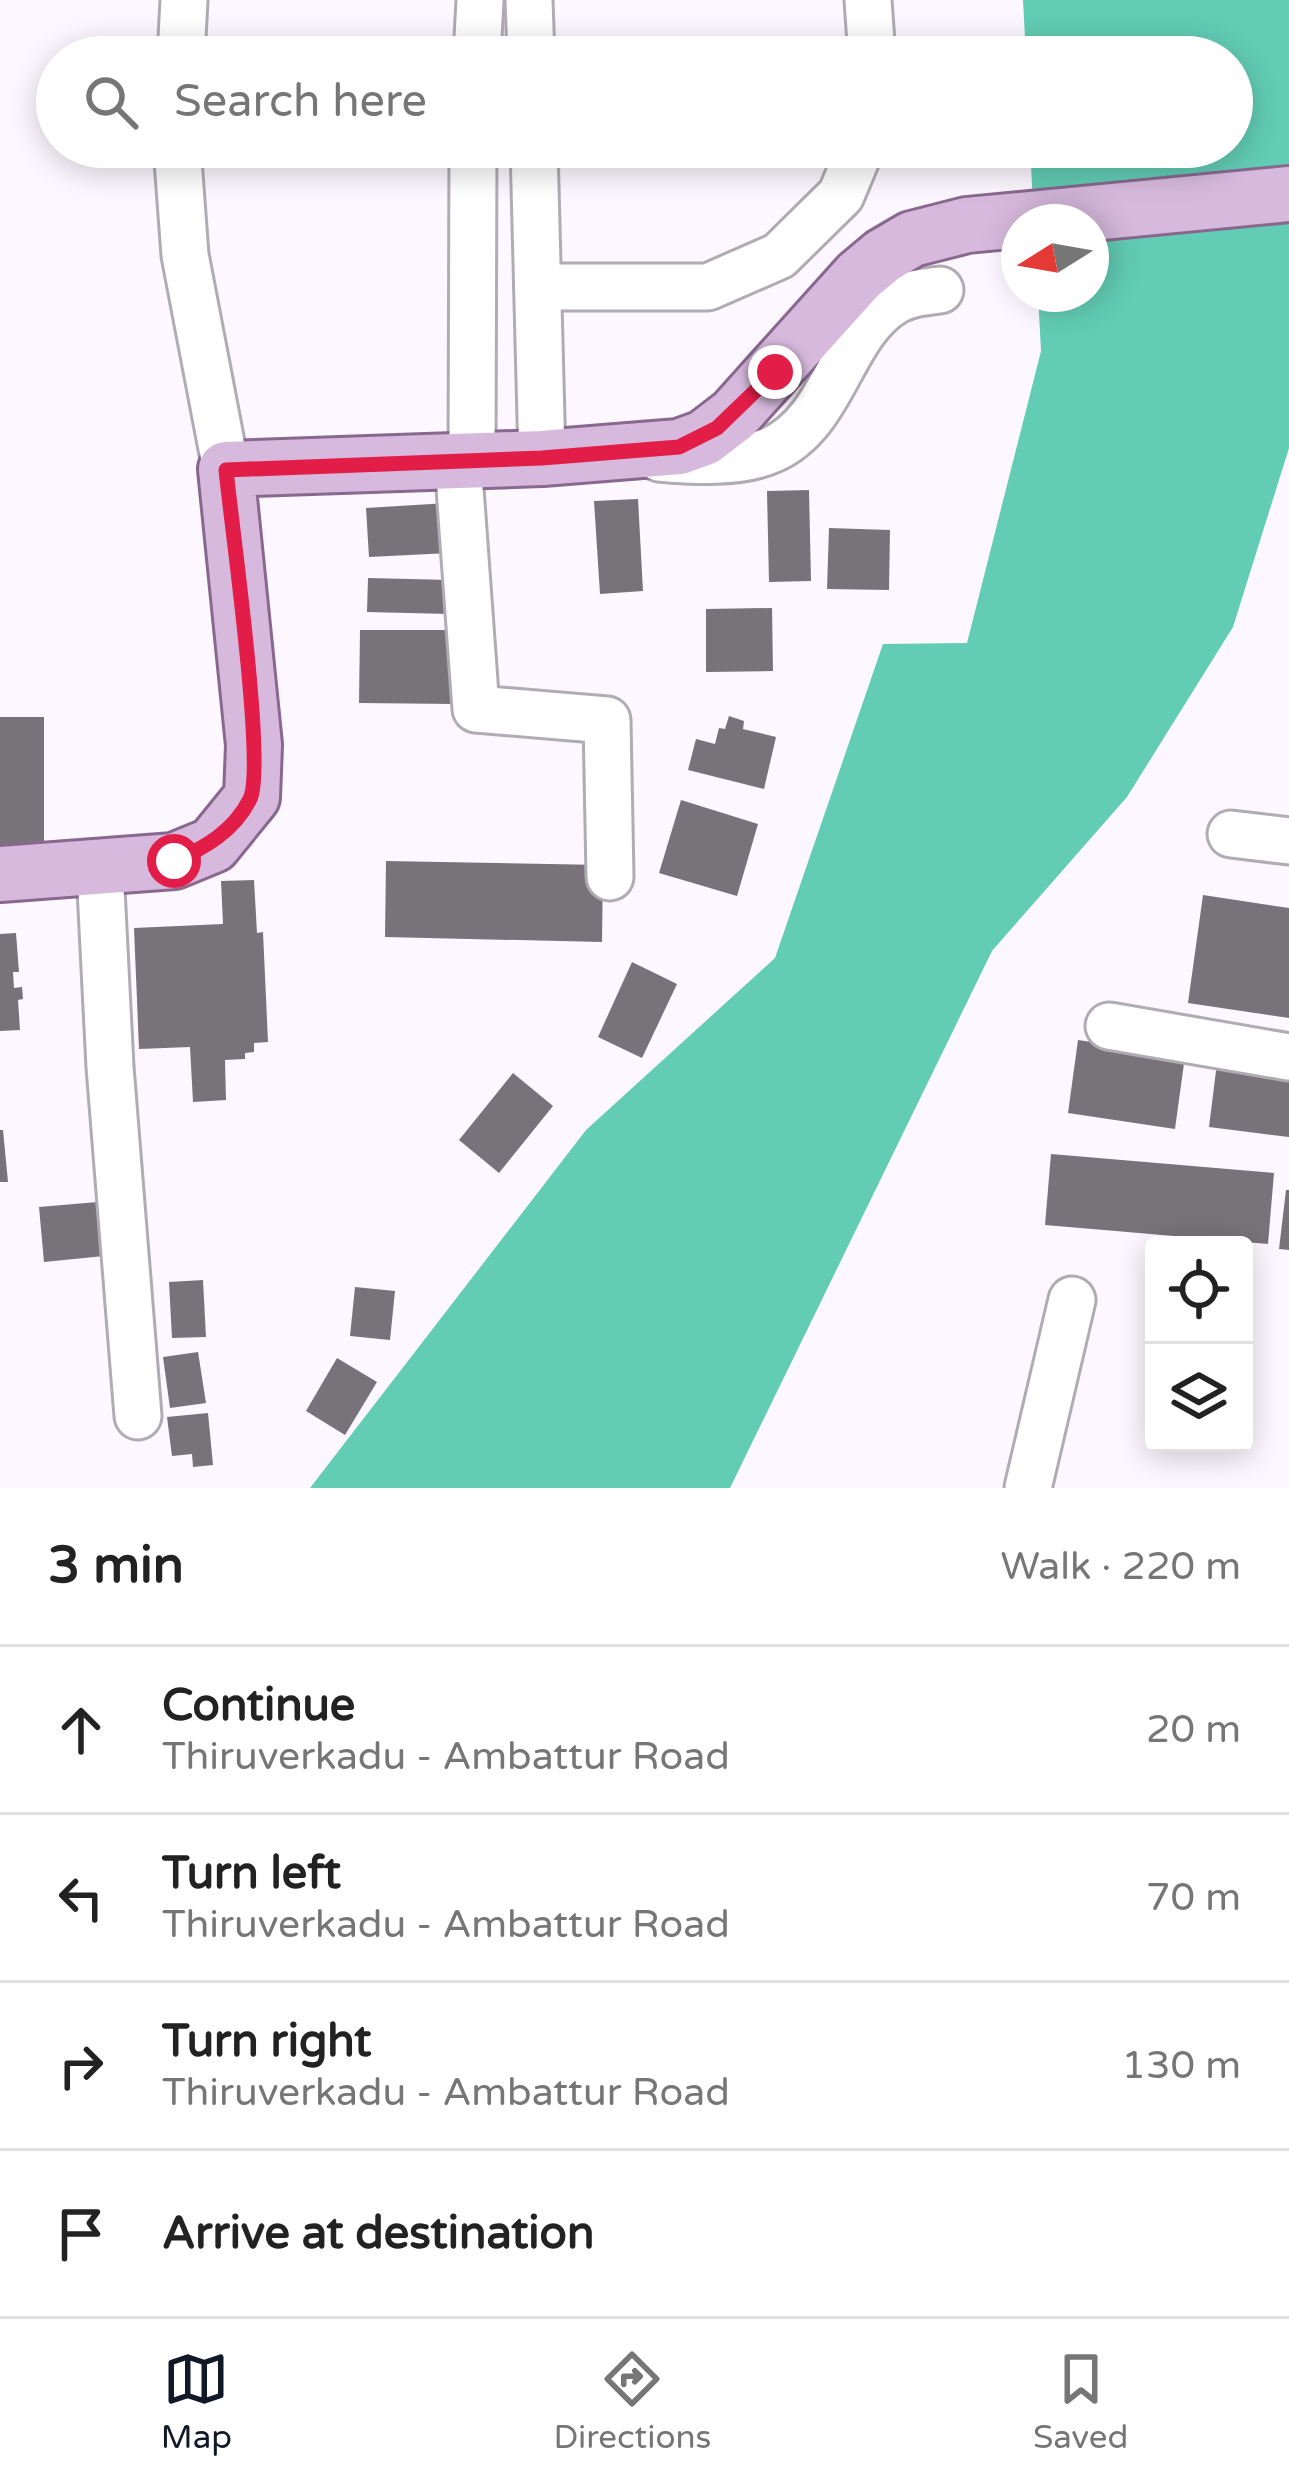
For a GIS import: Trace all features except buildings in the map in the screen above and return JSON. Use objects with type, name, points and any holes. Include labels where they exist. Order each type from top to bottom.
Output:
[{"type":"main road","points":[[0,874],[174,861],[213,845],[252,797],[254,745],[226,470],[542,458],[679,447],[717,428],[762,387],[859,276],[898,246],[927,234],[992,222],[1289,194]]},
{"type":"street","points":[[182,36],[184,0]]},
{"type":"street","points":[[478,36],[480,0]]},
{"type":"street","points":[[530,0],[531,36]]},
{"type":"street","points":[[868,0],[871,36]]},
{"type":"street","points":[[178,168],[184,255],[226,470]]},
{"type":"street","points":[[472,168],[465,461],[476,709],[607,720],[610,877]]},
{"type":"street","points":[[535,168],[542,458]]},
{"type":"street","points":[[538,287],[708,287],[779,256],[841,195],[852,168]]},
{"type":"street","points":[[626,452],[682,460],[768,452],[795,436],[818,410],[867,329],[890,304],[910,294],[940,290]]},
{"type":"street","points":[[1231,834],[1289,841]]},
{"type":"street","points":[[100,869],[110,1067],[138,1416]]},
{"type":"street","points":[[1109,1026],[1289,1057]]},
{"type":"street","points":[[1028,1488],[1072,1300]]},
{"type":"shaded area","points":[[1023,0],[1289,0],[1289,448],[1233,627],[1127,797],[992,951],[730,1488],[310,1488],[586,1130],[775,958],[883,644],[967,643],[1041,351],[1039,312],[1109,312],[1109,204],[1033,204],[1031,168],[1253,168],[1253,36],[1025,36]]},
{"type":"route","points":[[174,861],[213,845],[252,797],[254,745],[226,470],[542,458],[679,447],[704,438],[734,415],[775,372]]}]
